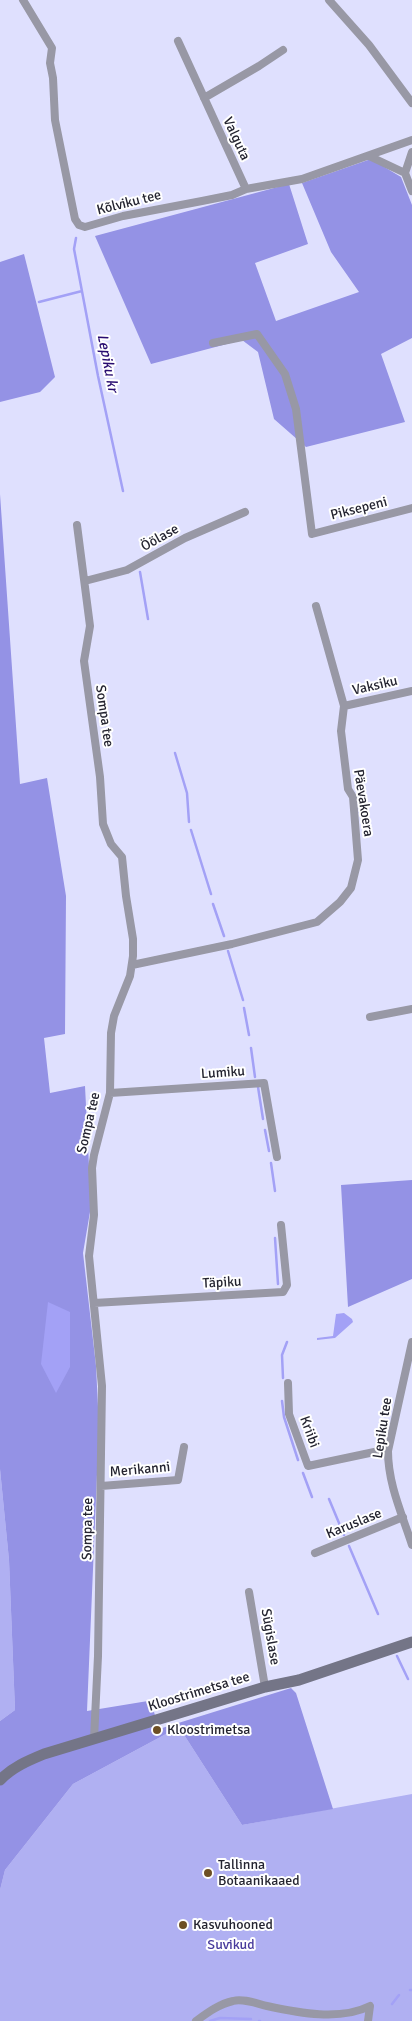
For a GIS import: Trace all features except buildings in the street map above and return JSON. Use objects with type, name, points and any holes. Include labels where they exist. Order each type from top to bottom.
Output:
[{"type":"main road","name":"Kloostrimetsa tee","points":[[0,1780],[8,1771],[21,1764],[94,1739],[265,1687],[299,1680],[412,1642]]},
{"type":"street","name":"Kõlviku tee","points":[[23,0],[52,48],[50,64],[53,78],[55,120],[75,219],[79,225],[84,227],[150,210],[232,195],[246,189],[302,179],[412,140]]},
{"type":"street","points":[[329,0],[369,45],[412,103]]},
{"type":"street","name":"Valguta","points":[[178,41],[246,189]]},
{"type":"street","points":[[204,98],[283,50]]},
{"type":"street","points":[[404,173],[412,152]]},
{"type":"street","points":[[369,156],[404,173],[412,191]]},
{"type":"street","name":"Piksepeni","points":[[212,343],[257,334],[285,374],[296,410],[312,534],[412,508]]},
{"type":"street","name":"Öölase","points":[[85,581],[126,570],[185,538],[245,512]]},
{"type":"street","name":"Sompa tee","points":[[77,525],[90,626],[84,661],[100,777],[102,824],[111,844],[122,857],[133,939],[132,965],[114,1016],[111,1033],[110,1093],[92,1168],[94,1215],[89,1256],[102,1386],[98,1656],[94,1739]]},
{"type":"street","name":"Päevakoera","points":[[132,965],[232,944],[316,922],[340,902],[350,888],[358,860],[353,797],[348,789],[340,730],[344,706],[316,606]]},
{"type":"street","name":"Vaksiku","points":[[344,706],[412,691]]},
{"type":"street","points":[[370,1017],[412,1009]]},
{"type":"street","name":"Lumiku","points":[[110,1093],[264,1083],[276,1157]]},
{"type":"street","name":"Täpiku","points":[[94,1303],[283,1292],[287,1285],[281,1225]]},
{"type":"street","name":"Lepiku tee","points":[[412,1342],[388,1451],[390,1475],[412,1545]]},
{"type":"street","name":"Kriibi","points":[[288,1383],[289,1414],[308,1466],[379,1451],[388,1451]]},
{"type":"street","name":"Merikanni","points":[[101,1486],[178,1480],[184,1447]]},
{"type":"street","name":"Karuslase","points":[[315,1553],[403,1517]]},
{"type":"street","name":"Sügislase","points":[[249,1592],[265,1687]]},
{"type":"street","points":[[196,2021],[214,2008],[235,2000],[298,2013],[338,2014],[360,2012],[370,2006],[368,2021]]},
{"type":"green space","points":[[0,1469],[9,1560],[15,1710],[0,1721]]},
{"type":"green space","name":"Tallinna Botaanikaaed","points":[[179,1727],[242,1825],[412,1794],[412,2021],[0,2021],[0,1890],[5,1870],[73,1784]]},
{"type":"shaded area","points":[[371,159],[401,177],[412,205],[412,338],[381,354],[405,422],[306,447],[274,419],[258,352],[242,340],[151,364],[95,236],[289,184],[308,244],[255,263],[276,321],[359,292],[331,252],[302,183]]},
{"type":"shaded area","points":[[24,254],[55,377],[40,392],[0,402],[0,262]]},
{"type":"shaded area","points":[[0,494],[20,784],[47,778],[66,896],[65,1034],[44,1038],[50,1093],[85,1086],[91,1206],[83,1253],[96,1366],[99,1427],[87,1711],[154,1700],[154,1712],[159,1729],[291,1688],[296,1693],[333,1809],[242,1825],[179,1727],[73,1784],[5,1870],[0,1890],[0,1721],[15,1710],[9,1560],[0,1469]]},
{"type":"shaded area","points":[[412,1180],[412,1279],[348,1307],[341,1185]]},
{"type":"shaded area","points":[[48,1302],[70,1312],[70,1367],[56,1393],[41,1364]]},
{"type":"shaded area","points":[[344,1313],[353,1322],[335,1338],[317,1340],[317,1338],[333,1336],[336,1314]]},
{"type":"waterway","name":"Lepiku kr","points":[[76,238],[74,249],[98,376],[123,491]]},
{"type":"waterway","points":[[39,302],[82,291]]},
{"type":"waterway","name":"Lepiku kr","points":[[140,572],[148,619]]},
{"type":"waterway","name":"Lepiku kr","points":[[175,753],[187,793],[189,822]]},
{"type":"waterway","name":"Lepiku kr","points":[[191,830],[211,894]]},
{"type":"waterway","name":"Lepiku kr","points":[[213,904],[224,936]]},
{"type":"waterway","name":"Lepiku kr","points":[[228,951],[243,1000]]},
{"type":"waterway","name":"Lepiku kr","points":[[244,1008],[249,1035]]},
{"type":"waterway","name":"Lepiku kr","points":[[251,1048],[255,1077]]},
{"type":"waterway","name":"Lepiku kr","points":[[258,1087],[263,1119]]},
{"type":"waterway","name":"Lepiku kr","points":[[265,1130],[269,1151]]},
{"type":"waterway","name":"Lepiku kr","points":[[271,1163],[275,1191]]},
{"type":"waterway","name":"Lepiku kr","points":[[275,1238],[278,1284]]},
{"type":"waterway","name":"Lepiku kr","points":[[283,1378],[282,1355],[287,1342]]},
{"type":"waterway","name":"Lepiku kr","points":[[282,1401],[284,1417],[298,1460]]},
{"type":"waterway","name":"Lepiku kr","points":[[303,1473],[312,1497]]},
{"type":"waterway","name":"Lepiku kr","points":[[329,1499],[344,1535]]},
{"type":"waterway","name":"Lepiku kr","points":[[349,1546],[378,1614]]},
{"type":"waterway","name":"Lepiku kr","points":[[397,1656],[408,1679]]},
{"type":"waterway","name":"Lepiku kr","points":[[392,2004],[399,1995]]},
{"type":"waterway","name":"Lepiku kr","points":[[210,2021],[220,2018],[251,2019]]},
{"type":"place","name":"Kloostrimetsa","points":[[157,1730]]},
{"type":"place","name":"Tallinna Botaanikaaed","points":[[208,1873]]},
{"type":"place","name":"Kasvuhooned","points":[[183,1925]]},
{"type":"park label","name":"Suvikud","points":[[231,1945]]}]
